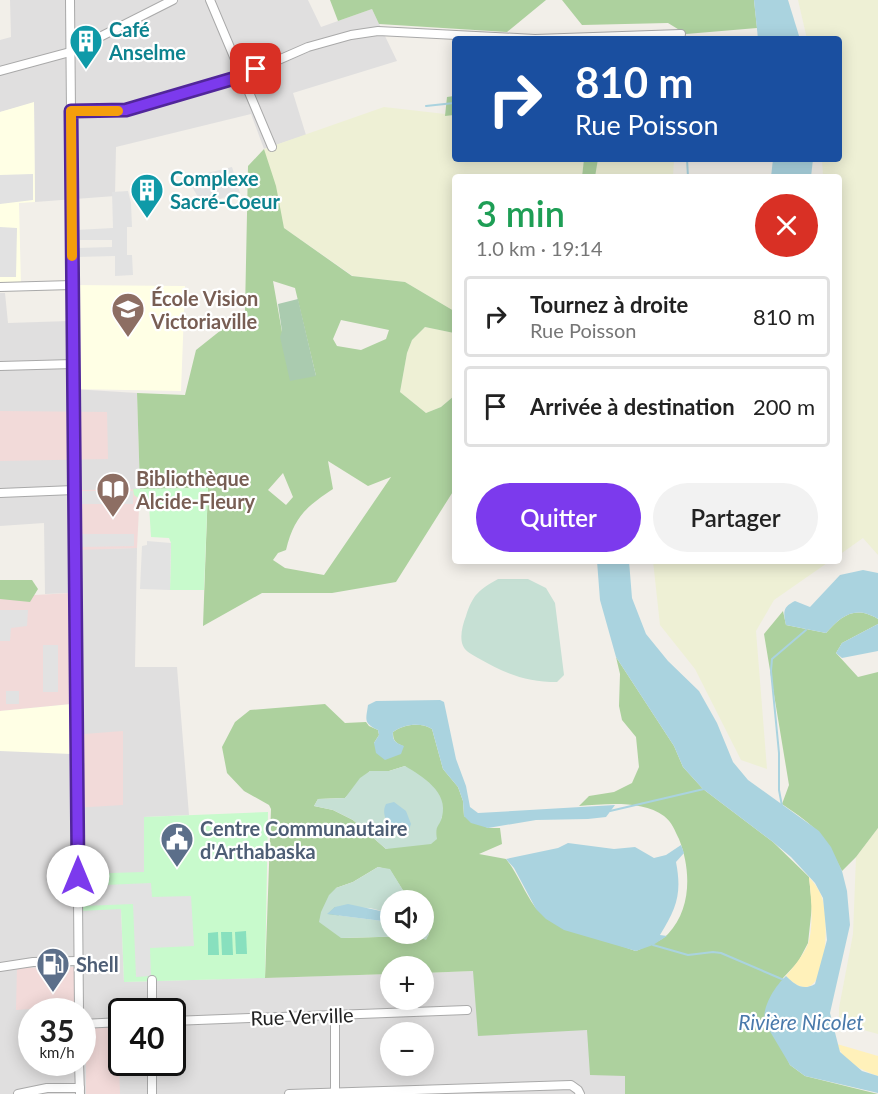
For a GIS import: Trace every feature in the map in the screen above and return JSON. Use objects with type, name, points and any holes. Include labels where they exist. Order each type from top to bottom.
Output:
[{"type":"street","points":[[70,0],[79,998]]},
{"type":"street","points":[[0,71],[70,52],[173,0]]},
{"type":"street","points":[[210,0],[272,147]]},
{"type":"street","points":[[71,111],[126,110],[242,76],[308,47],[351,35],[378,31],[476,36]]},
{"type":"street","points":[[623,36],[681,34]]},
{"type":"street","points":[[0,287],[72,285]]},
{"type":"street","points":[[0,366],[73,364]]},
{"type":"street","points":[[0,493],[74,490]]},
{"type":"street","points":[[0,967],[33,962],[78,961]]},
{"type":"street","points":[[152,981],[152,998]]},
{"type":"street","name":"Rue Verville","points":[[186,1020],[468,1010]]},
{"type":"street","points":[[335,1015],[335,1093]]},
{"type":"street","points":[[18,1094],[47,1088],[80,1091],[79,1076]]},
{"type":"street","points":[[152,1076],[153,1094]]},
{"type":"street","points":[[289,1094],[571,1085],[580,1094]]},
{"type":"shaded area","points":[[10,0],[308,0],[321,27],[372,9],[397,61],[293,93],[306,135],[264,149],[251,114],[116,147],[115,196],[35,202],[34,103],[0,112],[0,40],[11,37]]},
{"type":"shaded area","points":[[798,0],[878,0],[878,555],[863,538],[842,553],[842,174],[823,174],[822,162],[842,162],[842,36],[806,36]]},
{"type":"shaded area","points":[[34,102],[35,202],[19,203],[21,286],[0,287],[0,112]]},
{"type":"shaded area","points":[[384,107],[452,115],[452,162],[584,162],[582,174],[452,174],[452,310],[405,282],[353,276],[284,228],[264,149]]},
{"type":"shaded area","points":[[598,162],[674,162],[673,174],[596,174]]},
{"type":"shaded area","points":[[232,167],[240,193],[202,204],[187,178]]},
{"type":"shaded area","points":[[33,174],[33,200],[0,204],[0,175]]},
{"type":"shaded area","points":[[128,191],[132,227],[127,227],[127,255],[132,255],[133,275],[115,276],[115,256],[77,257],[77,248],[112,247],[112,240],[77,240],[76,230],[113,228],[112,192]]},
{"type":"shaded area","points":[[0,227],[17,228],[16,277],[0,277]]},
{"type":"shaded area","name":"École Vision Victoriaville","points":[[72,285],[185,286],[181,391],[73,389]]},
{"type":"shaded area","points":[[0,293],[5,293],[8,323],[69,321],[73,389],[137,393],[140,489],[78,549],[137,548],[135,667],[177,667],[189,815],[144,817],[144,872],[121,909],[124,982],[380,974],[380,1010],[434,1010],[434,973],[473,971],[587,1030],[625,1076],[625,1094],[0,1094],[0,711],[71,703],[69,593],[45,594],[44,523],[0,526]]},
{"type":"shaded area","points":[[298,299],[316,376],[290,381],[280,337],[282,331],[278,304]]},
{"type":"shaded area","points":[[425,327],[452,333],[452,398],[441,407],[426,413],[400,392],[407,353],[412,340]]},
{"type":"shaded area","points":[[0,411],[107,412],[108,459],[0,461]]},
{"type":"shaded area","points":[[140,489],[137,548],[78,550],[79,490]]},
{"type":"shaded area","points":[[82,491],[133,491],[133,504],[82,504]]},
{"type":"shaded area","points":[[82,534],[134,534],[134,546],[82,547]]},
{"type":"shaded area","points":[[147,541],[171,543],[170,590],[140,589],[142,546],[147,545]]},
{"type":"shaded area","points":[[653,564],[826,564],[774,600],[756,631],[767,769],[741,760],[695,669],[660,625]]},
{"type":"shaded area","points":[[498,579],[528,579],[546,588],[555,603],[564,675],[557,682],[535,680],[506,672],[470,654],[463,646],[462,629],[471,602],[481,590]]},
{"type":"shaded area","points":[[70,593],[71,704],[0,711],[0,597]]},
{"type":"shaded area","points":[[0,610],[28,610],[27,626],[11,628],[10,641],[0,641]]},
{"type":"shaded area","points":[[43,645],[58,645],[58,692],[43,692]]},
{"type":"shaded area","points":[[6,691],[19,691],[19,704],[6,704]]},
{"type":"shaded area","points":[[71,704],[71,754],[0,751],[0,711]]},
{"type":"shaded area","points":[[123,731],[123,805],[73,808],[71,735]]},
{"type":"shaded area","points":[[405,766],[426,780],[442,800],[442,817],[437,828],[437,839],[431,844],[386,849],[353,820],[333,810],[314,806],[318,799],[345,798],[360,778],[370,771],[389,771]]},
{"type":"shaded area","points":[[878,828],[878,1034],[845,1025],[839,1017],[839,1008],[853,934],[856,857]]},
{"type":"shaded area","points":[[378,867],[390,869],[403,890],[380,890],[380,910],[335,907],[328,914],[380,921],[380,937],[341,938],[319,922],[329,895],[336,888],[353,882]]},
{"type":"shaded area","points":[[151,883],[152,897],[191,896],[194,946],[150,948],[151,976],[136,977],[133,904],[82,906],[81,886]]},
{"type":"shaded area","points":[[74,967],[76,998],[18,998],[18,1010],[16,1010],[17,968]]},
{"type":"shaded area","points":[[96,1025],[108,1025],[108,1076],[119,1076],[120,1094],[86,1094],[86,1076],[96,1076]]},
{"type":"green space","points":[[330,0],[546,0],[507,32],[379,24],[372,9],[338,21]]},
{"type":"green space","points":[[562,0],[754,0],[757,28],[686,34],[668,23],[582,25]]},
{"type":"green space","points":[[452,96],[452,115],[445,116],[447,97]]},
{"type":"green space","points":[[264,149],[276,186],[284,228],[352,276],[405,282],[452,310],[452,333],[425,327],[412,340],[407,353],[400,392],[426,413],[441,407],[452,398],[452,493],[396,582],[332,593],[262,593],[203,626],[208,488],[140,489],[137,393],[185,395],[196,350],[245,311],[248,166]],"holes":[[[273,281],[295,288],[316,376],[282,332]],[[341,320],[389,330],[386,339],[361,350],[337,346],[333,339]],[[328,461],[368,486],[391,477],[324,575],[285,568],[273,560],[278,553],[286,550],[293,529],[302,514],[315,501],[333,489]],[[283,473],[293,497],[286,505],[268,490]]]},
{"type":"green space","points":[[584,162],[598,162],[596,174],[582,174]]},
{"type":"green space","points":[[208,488],[204,590],[170,590],[171,543],[169,538],[151,537],[149,505],[134,495],[133,489]]},
{"type":"green space","points":[[0,580],[32,580],[38,589],[30,602],[0,599]]},
{"type":"green space","points":[[783,611],[786,625],[826,633],[849,614],[862,613],[878,619],[878,624],[842,643],[836,653],[858,677],[878,672],[878,828],[842,871],[830,848],[818,832],[782,804],[789,785],[764,634]]},
{"type":"green space","points":[[616,657],[674,746],[683,767],[703,789],[773,842],[809,877],[812,906],[808,943],[798,962],[782,979],[782,1048],[790,1065],[805,1076],[878,1094],[625,1094],[625,1076],[590,1075],[587,1030],[478,1036],[473,971],[434,973],[434,956],[380,956],[380,974],[265,978],[271,809],[269,805],[244,791],[227,773],[222,747],[235,722],[250,710],[325,704],[345,723],[366,722],[378,730],[379,735],[374,743],[403,746],[394,739],[393,732],[397,729],[418,725],[432,729],[443,769],[458,787],[463,801],[464,816],[488,828],[500,828],[502,844],[479,854],[506,859],[535,907],[541,912],[599,938],[636,951],[665,937],[676,924],[685,901],[687,876],[679,839],[664,816],[635,805],[579,806],[589,796],[614,792],[632,783],[639,767],[636,737],[622,720],[619,706],[620,674]],"holes":[[[405,766],[442,817],[436,827],[386,849],[353,820],[333,810],[314,806],[318,799],[345,798],[370,771],[389,771]]]},
{"type":"green space","points":[[268,812],[265,978],[124,982],[121,909],[79,911],[79,874],[144,872],[144,817]]},
{"type":"green space","points":[[246,931],[247,954],[236,954],[235,932]]},
{"type":"green space","points":[[218,932],[219,955],[208,955],[208,933]]},
{"type":"green space","points":[[221,932],[232,932],[233,955],[222,955]]},
{"type":"sand","points":[[809,877],[818,888],[823,901],[825,947],[818,977],[810,986],[800,986],[786,976],[804,953],[810,937],[812,911]]},
{"type":"sand","points":[[837,1044],[878,1056],[878,1076],[859,1068],[848,1060]]},
{"type":"water","points":[[754,0],[788,0],[799,36],[758,36]]},
{"type":"water","points":[[773,162],[813,162],[811,174],[771,174]]},
{"type":"water","name":"Rivière Nicolet","points":[[597,564],[629,564],[632,598],[646,634],[668,661],[699,691],[717,723],[733,762],[748,780],[819,831],[831,847],[842,871],[847,891],[850,925],[830,1013],[840,1052],[862,1071],[878,1076],[878,1093],[805,1076],[790,1065],[765,1023],[765,1011],[770,998],[786,976],[799,986],[807,987],[815,984],[827,940],[823,898],[815,883],[791,857],[703,789],[683,767],[674,746],[616,657],[600,600]]},
{"type":"water","points":[[863,570],[878,573],[878,619],[862,613],[849,614],[826,633],[786,625],[785,610],[791,603],[795,601],[810,607],[840,575]]},
{"type":"water","points":[[878,624],[878,651],[842,658],[836,653],[842,643]]},
{"type":"water","points":[[440,700],[444,702],[456,759],[466,786],[470,807],[478,813],[615,805],[606,817],[536,820],[488,828],[471,823],[464,816],[463,801],[458,787],[443,769],[432,729],[423,725],[412,725],[393,732],[395,741],[404,746],[401,754],[385,760],[376,753],[374,743],[379,735],[378,730],[367,720],[368,705],[376,701]]},
{"type":"water","points":[[394,802],[406,811],[411,824],[407,835],[396,835],[385,816],[386,804]]},
{"type":"water","points":[[568,843],[614,849],[635,847],[654,858],[666,855],[681,845],[684,853],[676,862],[677,900],[671,917],[660,935],[667,936],[653,945],[636,951],[564,930],[546,919],[536,909],[514,868],[506,859],[558,848]]},
{"type":"water","points":[[348,904],[380,911],[380,921],[327,914],[335,907]]},
{"type":"waterway","points":[[426,106],[452,103]]},
{"type":"waterway","points":[[687,162],[688,174]]},
{"type":"waterway","points":[[782,806],[779,790],[779,753],[771,671],[772,659],[806,630]]},
{"type":"waterway","points":[[610,811],[704,789]]},
{"type":"waterway","points":[[653,945],[688,955],[721,953],[784,980]]},
{"type":"slow traffic","points":[[72,256],[71,111],[118,111]]},
{"type":"place","name":"Café Anselme","points":[[86,70]]},
{"type":"place","name":"Complexe Sacré-Coeur","points":[[147,219]]},
{"type":"place","name":"École Vision Victoriaville","points":[[128,338]]},
{"type":"place","name":"Bibliothèque Alcide-Fleury","points":[[113,518]]},
{"type":"place","name":"Centre Communautaire d'Arthabaska","points":[[177,868]]},
{"type":"place","name":"Shell","points":[[53,993]]},
{"type":"route","points":[[78,876],[71,111],[126,110],[242,76],[256,69]]}]
